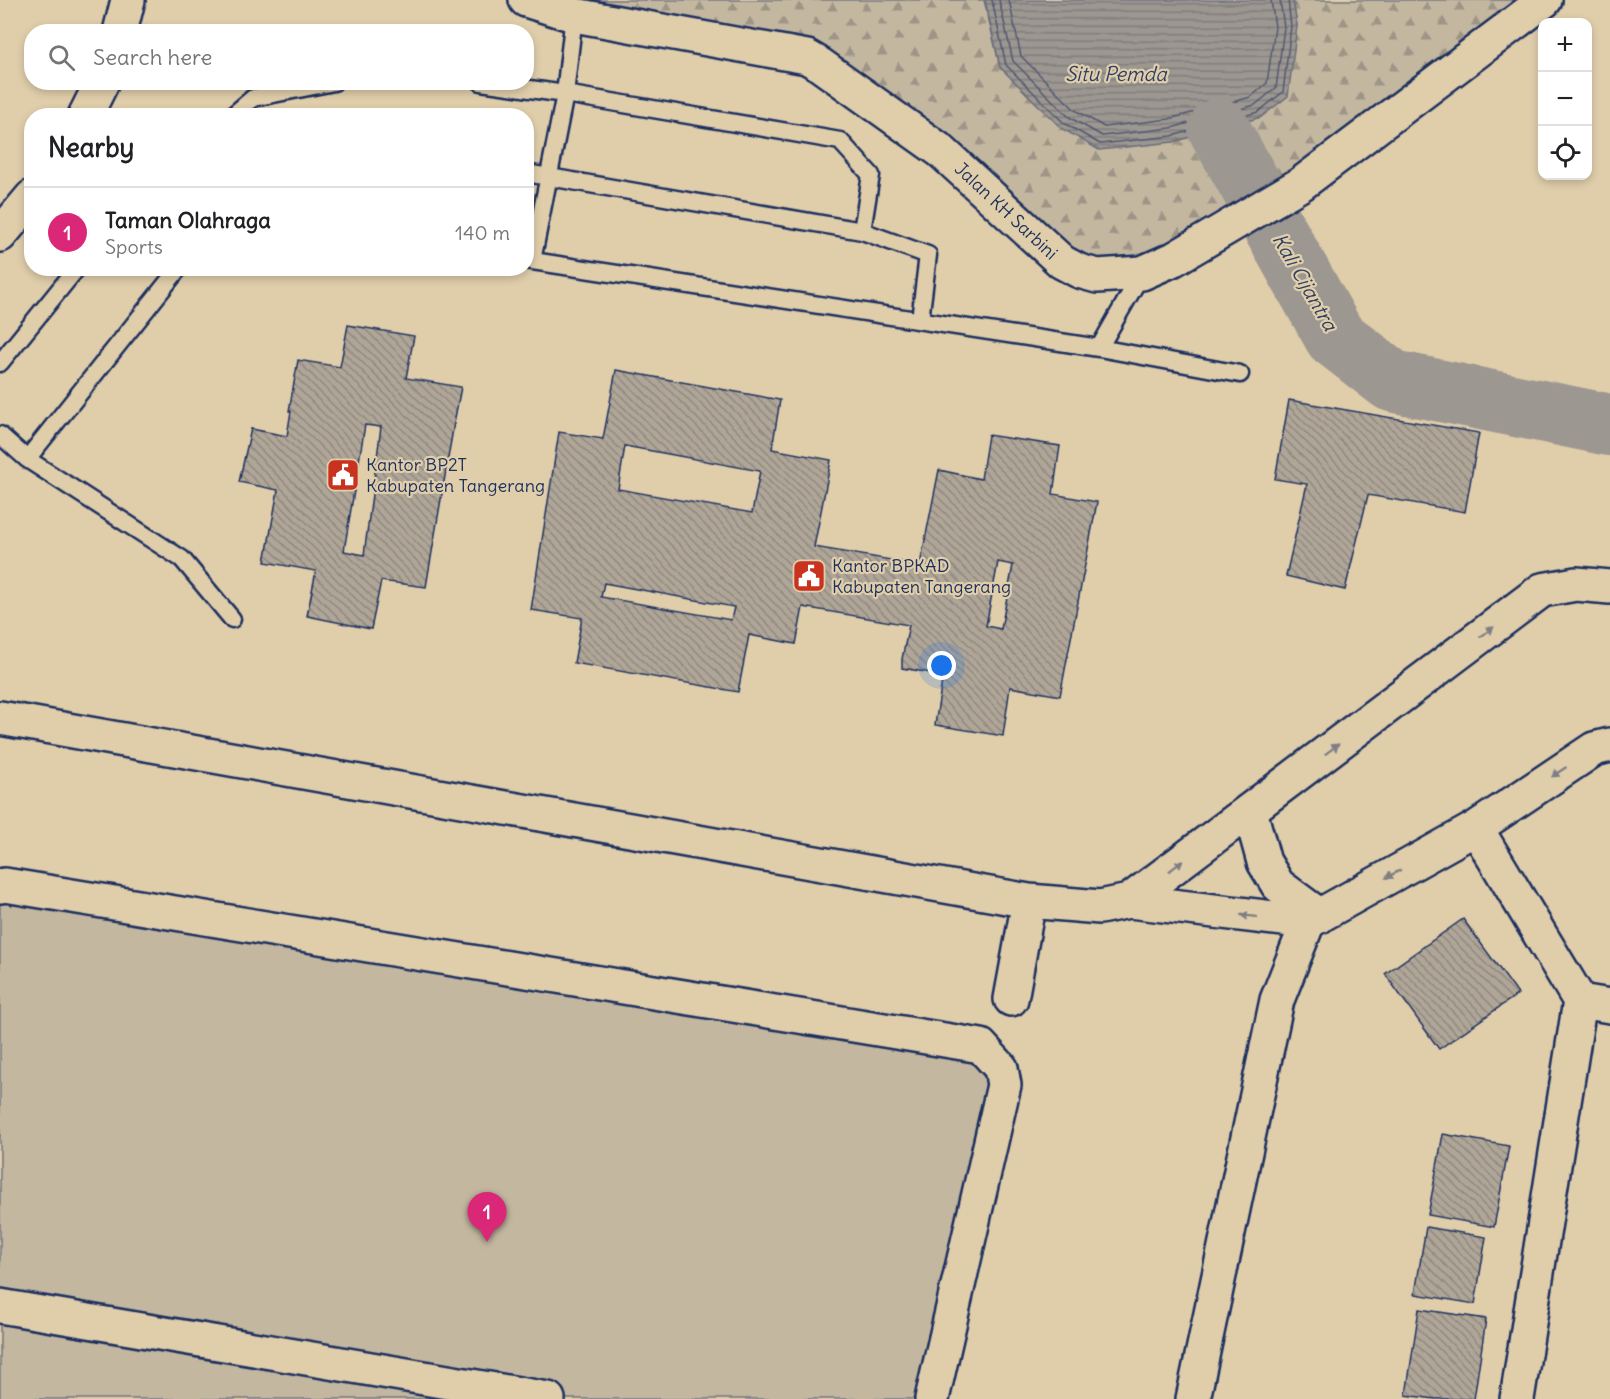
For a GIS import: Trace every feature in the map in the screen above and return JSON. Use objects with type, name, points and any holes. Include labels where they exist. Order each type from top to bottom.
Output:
[{"type":"street","points":[[122,24],[128,0]]},
{"type":"street","name":"Jalan KH Sarbini","points":[[526,0],[574,15],[807,57],[941,151],[1062,262],[1079,271],[1097,276],[1142,273],[1174,259],[1301,184],[1545,0]]},
{"type":"street","points":[[89,108],[98,90]]},
{"type":"street","points":[[0,235],[24,206]]},
{"type":"street","points":[[1129,901],[1542,590],[1576,584],[1610,587]]},
{"type":"street","points":[[0,718],[1029,902],[1100,907],[1129,901],[1314,919],[1476,828],[1594,749],[1610,745]]},
{"type":"street","points":[[1250,811],[1263,862],[1278,885],[1314,919]]},
{"type":"street","points":[[1476,828],[1595,1004],[1517,1399]]},
{"type":"street","points":[[0,886],[981,1046],[1001,1068],[1004,1085],[932,1399]]},
{"type":"street","points":[[1011,999],[1029,902]]},
{"type":"street","points":[[1192,1399],[1277,1000],[1314,919]]},
{"type":"street","points":[[0,1306],[548,1399]]},
{"type":"lane","points":[[534,239],[565,94],[574,15]]},
{"type":"lane","points":[[241,108],[253,98],[293,90]]},
{"type":"lane","points":[[534,90],[840,141],[871,175],[862,231]]},
{"type":"lane","points":[[534,174],[862,231],[928,255],[920,320]]},
{"type":"lane","points":[[534,262],[1098,348],[1240,374]]},
{"type":"lane","points":[[1098,348],[1142,273]]},
{"type":"lane","points":[[0,363],[71,276]]},
{"type":"lane","points":[[27,459],[173,276]]},
{"type":"lane","points":[[0,435],[27,459],[182,559],[232,619]]},
{"type":"green space","points":[[526,0],[984,0],[1000,67],[1173,142],[1261,117],[1297,26],[1293,0],[1545,0],[1174,259],[1097,276],[819,64]]},
{"type":"green space","points":[[0,886],[963,1043],[1004,1085],[945,1399],[0,1399]]},
{"type":"water","name":"Situ Pemda","points":[[985,0],[1293,0],[1297,26],[1288,96],[1261,117],[1173,142],[1099,150],[1061,128],[1000,67]]},
{"type":"building","points":[[348,325],[414,336],[406,378],[461,387],[426,587],[381,581],[371,629],[307,616],[316,571],[265,562],[278,490],[239,482],[251,429],[287,436],[298,360],[340,367]],"holes":[[[365,425],[381,427],[364,555],[344,551]]]},
{"type":"building","points":[[616,370],[780,400],[772,449],[831,460],[814,547],[920,565],[939,470],[981,479],[988,435],[1060,446],[1053,494],[1097,502],[1060,696],[1010,687],[1003,736],[935,725],[943,675],[902,668],[909,625],[803,607],[796,644],[749,635],[738,692],[574,663],[582,618],[531,610],[559,432],[603,439]],"holes":[[[625,446],[760,471],[752,513],[618,489]],[[998,562],[1013,565],[1001,629],[986,626]],[[604,583],[734,607],[731,620],[601,597]]]},
{"type":"building","points":[[1289,400],[1479,433],[1465,512],[1368,495],[1345,590],[1286,576],[1307,484],[1275,479]]},
{"type":"building","points":[[1463,919],[1518,994],[1439,1049],[1385,974]]},
{"type":"building","points":[[1443,1134],[1509,1146],[1494,1227],[1428,1215]]},
{"type":"building","points":[[1426,1227],[1486,1237],[1475,1304],[1415,1294]]},
{"type":"building","points":[[1419,1309],[1486,1319],[1474,1399],[1435,1399],[1406,1395]]},
{"type":"waterway","name":"Kali Cijantra","points":[[1219,129],[1335,337],[1392,381],[1610,425]]},
{"type":"place","name":"Kantor BP2T Kabupaten Tangerang","points":[[343,475]]},
{"type":"place","name":"Kantor BPKAD Kabupaten Tangerang","points":[[809,576]]},
{"type":"place","name":"Taman Olahraga","points":[[487,1242]]}]
